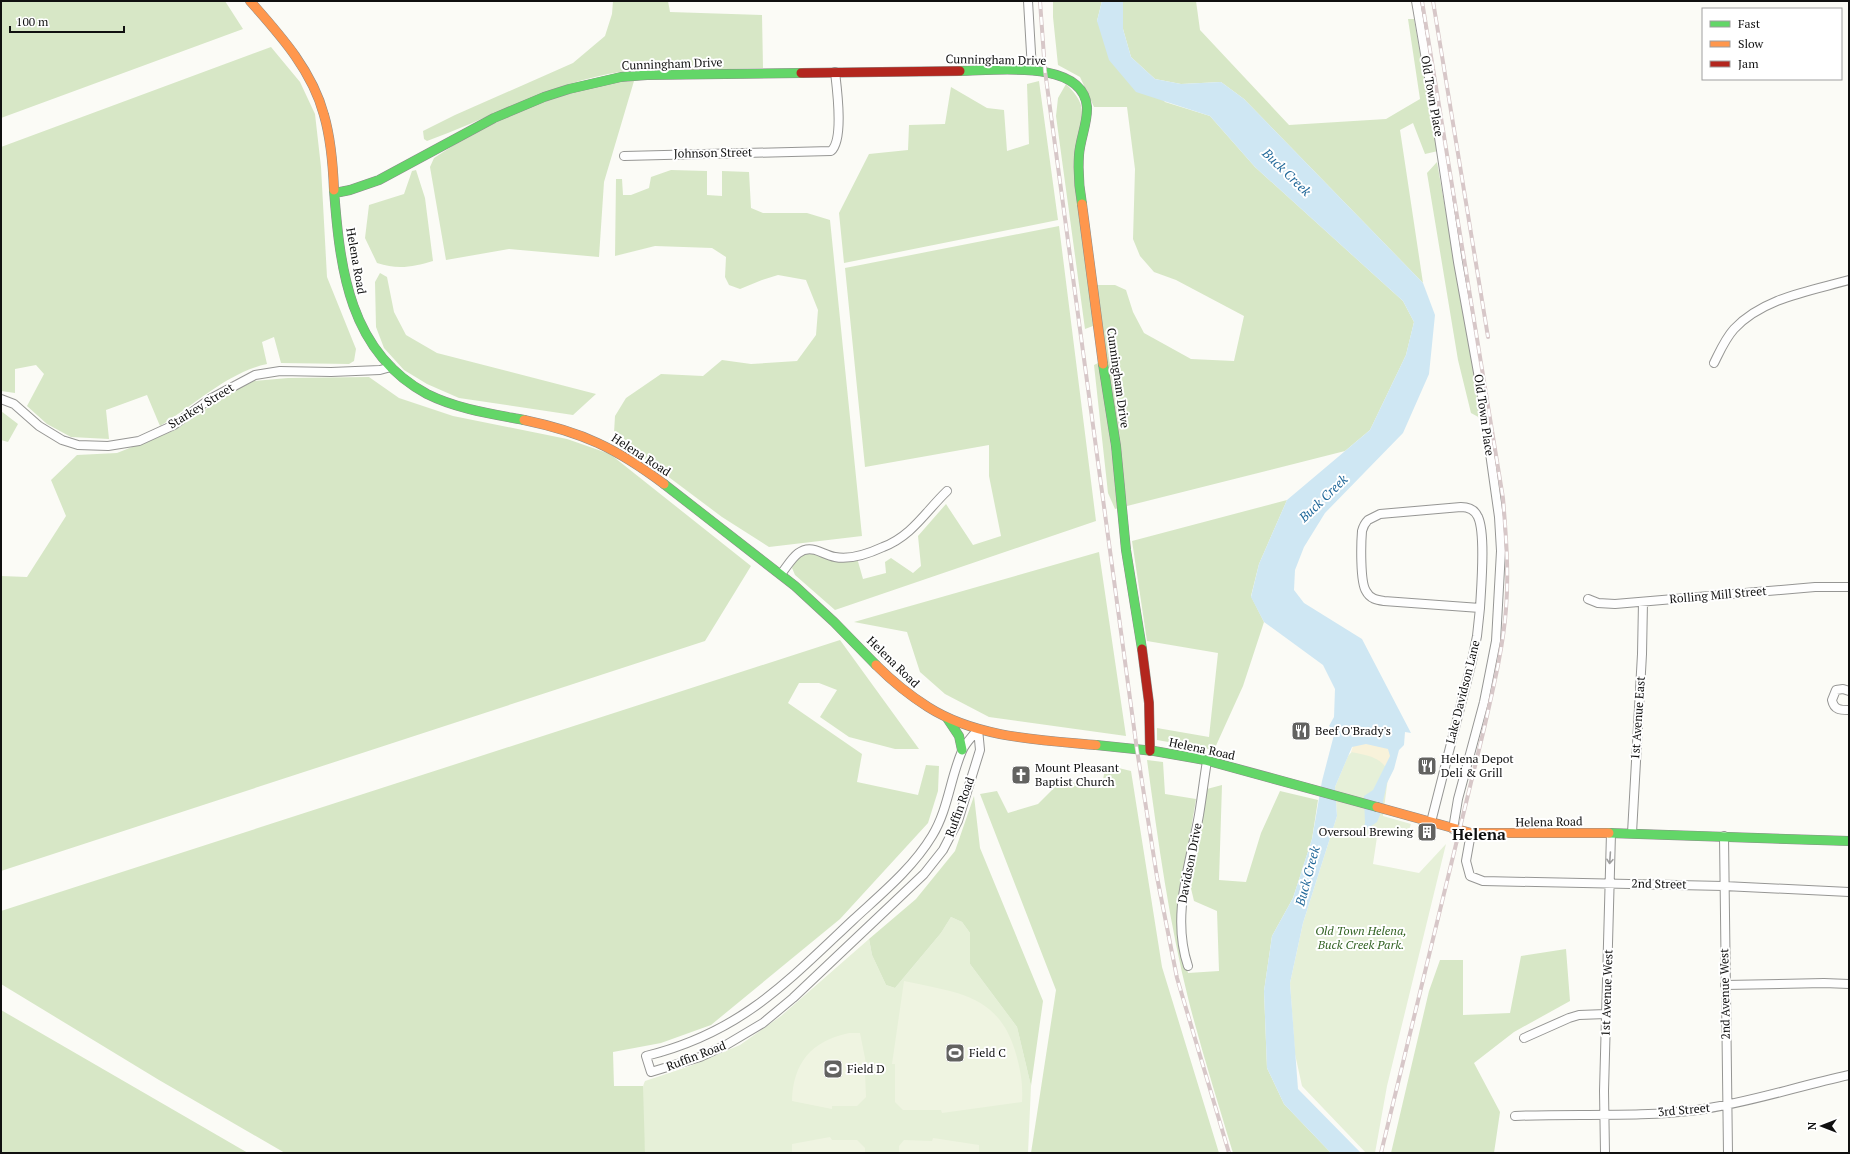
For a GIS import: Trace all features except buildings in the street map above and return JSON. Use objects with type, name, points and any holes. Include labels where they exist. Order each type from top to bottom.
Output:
[{"type":"main road","name":"Helena Road","points":[[250,1],[296,57],[316,90],[329,135],[340,251],[350,299],[363,331],[373,346],[391,366],[411,384],[442,402],[468,410],[562,427],[610,448],[652,475],[781,574],[837,624],[896,684],[915,699],[945,716],[978,729],[1030,739],[1150,751],[1207,761],[1471,833],[1632,833],[1849,841]]},
{"type":"main road","name":"Cunningham Drive","points":[[335,193],[364,188],[481,124],[530,102],[590,83],[633,76],[1032,70],[1045,71],[1069,79],[1083,93],[1087,107],[1079,155],[1080,193],[1116,446],[1126,550],[1149,703],[1150,751]]},
{"type":"main road","points":[[945,716],[959,736],[962,750]]},
{"type":"street","points":[[1028,1],[1032,70]]},
{"type":"street","name":"Old Town Place","points":[[1416,1],[1436,116],[1458,262],[1481,389],[1500,517],[1501,586],[1496,641],[1482,709],[1458,799],[1453,829]]},
{"type":"street","name":"Johnson Street","points":[[624,156],[831,151],[836,145],[838,115],[835,72]]},
{"type":"street","points":[[1714,363],[1726,339],[1743,320],[1774,301],[1849,280]]},
{"type":"street","name":"Starkey Street","points":[[1,399],[14,404],[39,426],[62,440],[78,445],[108,446],[139,441],[174,425],[217,395],[255,375],[280,371],[331,372],[380,370],[391,366]]},
{"type":"street","points":[[781,574],[794,556],[806,549],[816,550],[835,557],[845,558],[885,547],[916,527],[947,491]]},
{"type":"street","name":"Lake Davidson Lane","points":[[1431,822],[1472,662],[1477,636],[1480,608],[1482,578],[1480,522],[1475,512],[1466,507],[1380,514],[1368,520],[1362,530],[1362,538],[1363,581],[1366,592],[1369,596],[1384,601],[1480,608]]},
{"type":"street","name":"Rolling Mill Street","points":[[1588,599],[1605,604],[1815,587],[1849,586]]},
{"type":"street","name":"1st Avenue East","points":[[1632,833],[1642,654],[1643,602]]},
{"type":"street","points":[[1849,691],[1843,689],[1836,690],[1832,700],[1833,705],[1838,710],[1849,710]]},
{"type":"street","name":"Ruffin Road","points":[[978,729],[980,750],[958,821],[943,850],[924,874],[798,993],[763,1023],[726,1045],[700,1057],[651,1072],[646,1056],[674,1049],[700,1038],[748,1013],[783,986],[905,871],[926,846],[940,820],[962,750],[978,729]]},
{"type":"street","name":"Davidson Drive","points":[[1188,966],[1181,938],[1181,912],[1187,867],[1199,816],[1207,761]]},
{"type":"street","name":"2nd Street","points":[[1471,833],[1466,861],[1470,876],[1483,881],[1724,886],[1849,892]]},
{"type":"street","name":"1st Avenue West","points":[[1605,1153],[1604,1114],[1611,833]]},
{"type":"street","name":"2nd Avenue West","points":[[1724,836],[1726,1105],[1728,1153]]},
{"type":"street","points":[[1725,985],[1824,983],[1849,984]]},
{"type":"street","points":[[1524,1038],[1569,1018],[1588,1014],[1606,1014]]},
{"type":"street","name":"3rd Street","points":[[1515,1116],[1636,1114],[1696,1110],[1726,1105],[1849,1075]]},
{"type":"green space","points":[[1,1],[225,1],[243,29],[1,118]]},
{"type":"green space","points":[[613,1],[668,1],[670,12],[762,15],[763,68],[608,74],[538,95],[427,141],[424,139],[423,131],[455,115],[573,63],[605,36],[612,14]]},
{"type":"green space","points":[[1053,1],[1102,1],[1097,21],[1165,102],[1210,116],[1255,167],[1403,301],[1414,322],[1406,355],[1370,430],[1345,451],[1127,506],[1096,285],[1115,285],[1126,290],[1133,312],[1144,333],[1191,359],[1234,361],[1244,316],[1176,280],[1154,272],[1140,256],[1133,239],[1135,169],[1127,107],[1094,107],[1080,77],[1058,65],[1053,17]]},
{"type":"green space","points":[[1123,1],[1196,1],[1200,30],[1289,125],[1386,119],[1420,99],[1408,19],[1414,19],[1438,151],[1425,154],[1413,123],[1400,130],[1423,283],[1244,99],[1221,82],[1181,84],[1155,79],[1131,57],[1123,29]]},
{"type":"green space","points":[[271,47],[300,82],[315,114],[321,167],[327,277],[356,349],[354,361],[349,364],[281,363],[274,337],[262,342],[267,364],[238,374],[211,390],[160,426],[147,395],[106,410],[109,439],[71,437],[47,424],[27,406],[44,374],[36,365],[15,369],[15,393],[1,391],[1,147]]},
{"type":"green space","points":[[634,81],[604,182],[599,257],[509,249],[446,260],[430,167],[434,158],[474,132],[537,104],[584,89],[613,82]]},
{"type":"green space","points":[[1039,81],[1058,220],[844,263],[839,213],[869,154],[908,150],[909,125],[945,124],[951,87],[987,108],[1004,110],[1007,151],[1029,144],[1027,84]]},
{"type":"green space","points":[[1066,84],[1073,91],[1082,109],[1078,138],[1093,326],[1085,329],[1056,116],[1058,98]]},
{"type":"green space","points":[[1437,162],[1482,419],[1471,413],[1458,360],[1427,173]]},
{"type":"green space","points":[[416,170],[425,198],[433,261],[405,267],[377,263],[365,238],[369,205],[404,194],[412,171]]},
{"type":"green space","points":[[671,170],[707,171],[707,195],[722,196],[722,171],[749,172],[751,208],[763,213],[807,213],[830,220],[862,536],[769,547],[722,517],[642,457],[614,433],[615,416],[626,398],[661,374],[703,376],[722,360],[751,364],[797,361],[816,335],[818,310],[806,280],[778,275],[740,289],[729,285],[725,277],[726,257],[712,248],[655,246],[615,256],[616,179],[622,179],[623,195],[631,195],[649,188],[651,177]]},
{"type":"green space","points":[[1059,226],[1096,521],[835,610],[795,575],[792,568],[799,554],[816,554],[834,561],[857,558],[863,579],[886,573],[885,562],[891,558],[913,573],[921,566],[918,536],[946,504],[973,545],[1001,536],[989,476],[989,445],[865,467],[845,268]]},
{"type":"green space","points":[[380,273],[387,277],[394,312],[406,335],[437,353],[596,394],[573,415],[459,398],[427,384],[404,370],[384,348],[376,327],[375,282]]},
{"type":"green space","points":[[1100,362],[1119,508],[1115,509],[1108,493],[1094,365]]},
{"type":"green space","points":[[369,377],[399,398],[453,416],[567,439],[610,454],[751,566],[705,641],[1,871],[1,576],[27,577],[66,516],[51,480],[77,455],[117,453],[175,430],[228,394],[254,381],[288,378]]},
{"type":"green space","points":[[1,411],[18,424],[8,442],[1,440]]},
{"type":"green space","points":[[1287,500],[1259,564],[1251,596],[1264,622],[1243,686],[1214,750],[1157,740],[1157,728],[1209,737],[1218,653],[1147,641],[1132,541]]},
{"type":"green space","points":[[1099,552],[1126,736],[989,717],[945,694],[920,672],[907,632],[854,622]]},
{"type":"green space","points":[[840,640],[919,749],[895,749],[849,737],[820,717],[837,690],[819,683],[799,683],[788,703],[862,754],[857,782],[918,795],[926,765],[939,766],[938,791],[928,823],[840,919],[711,1025],[661,1043],[613,1052],[614,1086],[643,1086],[645,1153],[285,1153],[159,1080],[1,984],[1,911]]},
{"type":"green space","name":"Old Town Helena, Buck Creek Park.","points":[[1356,747],[1391,755],[1383,816],[1411,824],[1408,833],[1387,830],[1377,837],[1373,864],[1419,873],[1446,844],[1387,1086],[1375,1153],[1366,1153],[1302,1086],[1295,1054],[1290,983],[1303,923],[1337,816],[1335,787],[1348,756]]},
{"type":"green space","points":[[1147,760],[1163,762],[1165,794],[1196,799],[1183,878],[1178,930],[1188,973],[1219,971],[1217,911],[1194,901],[1189,880],[1202,808],[1207,789],[1222,785],[1219,880],[1246,882],[1261,833],[1280,791],[1318,800],[1312,839],[1293,898],[1272,936],[1264,991],[1267,1068],[1284,1104],[1331,1153],[1233,1153],[1199,1040],[1182,972],[1155,821]]},
{"type":"green space","points":[[1106,765],[1131,771],[1162,967],[1219,1153],[1031,1153],[1056,990],[980,794],[997,791],[1008,813],[1038,804],[1060,782],[1102,784]]},
{"type":"green space","points":[[974,796],[980,848],[1043,1001],[1031,1086],[1017,1027],[970,964],[970,933],[962,922],[951,917],[941,933],[895,988],[886,985],[872,955],[869,939],[916,899],[955,851]]},
{"type":"green space","points":[[951,917],[962,922],[970,933],[970,964],[1017,1027],[1031,1086],[1028,1153],[645,1153],[641,1097],[645,1081],[690,1066],[740,1045],[781,1016],[869,939],[872,955],[886,985],[895,988],[941,933]]},
{"type":"green space","points":[[1566,949],[1570,1001],[1514,1032],[1474,1063],[1500,1112],[1494,1153],[1391,1153],[1429,991],[1440,960],[1463,960],[1463,1015],[1510,1013],[1521,956]]},
{"type":"green space","name":"Field C","points":[[904,981],[942,989],[974,1000],[987,1008],[999,1019],[1009,1034],[1016,1054],[1021,1078],[1022,1102],[942,1113],[941,1110],[903,1110],[895,1102],[895,1064],[892,1064]]},
{"type":"green space","points":[[1,1010],[248,1153],[1,1153]]},
{"type":"green space","name":"Field D","points":[[849,1033],[860,1033],[868,1073],[865,1073],[866,1097],[857,1106],[832,1106],[832,1109],[792,1101],[796,1075],[800,1065],[807,1056],[824,1042]]},
{"type":"green space","points":[[830,1137],[832,1140],[857,1140],[865,1148],[865,1153],[792,1153],[792,1144]]},
{"type":"green space","points":[[933,1138],[979,1145],[979,1153],[899,1153],[899,1146],[904,1140],[932,1141]]},
{"type":"sand","points":[[1354,743],[1388,745],[1392,757],[1388,770],[1380,761],[1376,759],[1367,755],[1351,752]]},
{"type":"water","name":"Buck Creek","points":[[1102,1],[1123,1],[1123,29],[1131,57],[1155,79],[1181,84],[1221,82],[1244,99],[1423,283],[1435,315],[1429,374],[1403,433],[1325,513],[1304,547],[1295,570],[1294,590],[1304,603],[1362,639],[1411,733],[1405,732],[1404,745],[1399,750],[1394,769],[1387,783],[1377,822],[1361,833],[1365,823],[1364,796],[1373,790],[1390,756],[1388,749],[1366,744],[1352,747],[1335,787],[1337,816],[1303,923],[1290,983],[1298,1089],[1361,1153],[1331,1153],[1284,1104],[1267,1068],[1264,991],[1272,936],[1293,898],[1312,839],[1322,781],[1335,731],[1329,726],[1334,717],[1335,689],[1323,665],[1264,622],[1251,597],[1259,564],[1287,500],[1370,430],[1406,355],[1414,322],[1403,301],[1255,167],[1210,116],[1136,92],[1109,60],[1097,21]]},
{"type":"railway","points":[[1040,1],[1045,71],[1137,750],[1157,877],[1177,978],[1229,1153]]},
{"type":"railway","points":[[1381,1153],[1491,699],[1503,639],[1507,595],[1507,554],[1503,498],[1422,1]]},
{"type":"railway","points":[[1433,1],[1488,337]]},
{"type":"traffic: fast","points":[[960,71],[1014,69],[1054,74],[1070,81],[1082,91],[1087,107],[1079,155],[1079,180],[1082,204]]},
{"type":"traffic: fast","points":[[335,193],[350,190],[379,180],[494,118],[544,97],[569,89],[621,77],[647,75],[801,73]]},
{"type":"traffic: fast","points":[[334,190],[340,249],[345,278],[354,306],[365,332],[380,356],[401,376],[427,394],[438,399],[450,404],[524,420]]},
{"type":"traffic: fast","points":[[1103,364],[1116,446],[1126,550],[1142,649]]},
{"type":"traffic: fast","points":[[664,484],[795,586],[834,622],[876,665]]},
{"type":"traffic: fast","points":[[947,718],[959,736],[962,750]]},
{"type":"traffic: fast","points":[[1096,745],[1154,751],[1205,760],[1377,807]]},
{"type":"traffic: fast","points":[[1609,833],[1849,841]]},
{"type":"traffic: slow","points":[[250,1],[294,54],[312,83],[324,115],[330,143],[334,190]]},
{"type":"traffic: slow","points":[[1082,204],[1103,364]]},
{"type":"traffic: slow","points":[[524,420],[564,430],[598,443],[630,460],[664,484]]},
{"type":"traffic: slow","points":[[876,665],[901,688],[928,707],[967,725],[1009,736],[1096,745]]},
{"type":"traffic: slow","points":[[1377,807],[1471,833],[1609,833]]},
{"type":"traffic: jam","points":[[801,73],[960,71]]},
{"type":"traffic: jam","points":[[1142,649],[1149,703],[1150,751]]},
{"type":"place","name":"Beef O'Brady's","points":[[1301,731]]},
{"type":"place","name":"Helena Depot Deli & Grill","points":[[1427,766]]},
{"type":"place","name":"Mount Pleasant Baptist Church","points":[[1021,775]]},
{"type":"place","name":"Oversoul Brewing","points":[[1427,832]]},
{"type":"place","name":"Field C","points":[[955,1053]]},
{"type":"place","name":"Field D","points":[[833,1069]]},
{"type":"district","name":"Helena","points":[[1479,834]]}]
